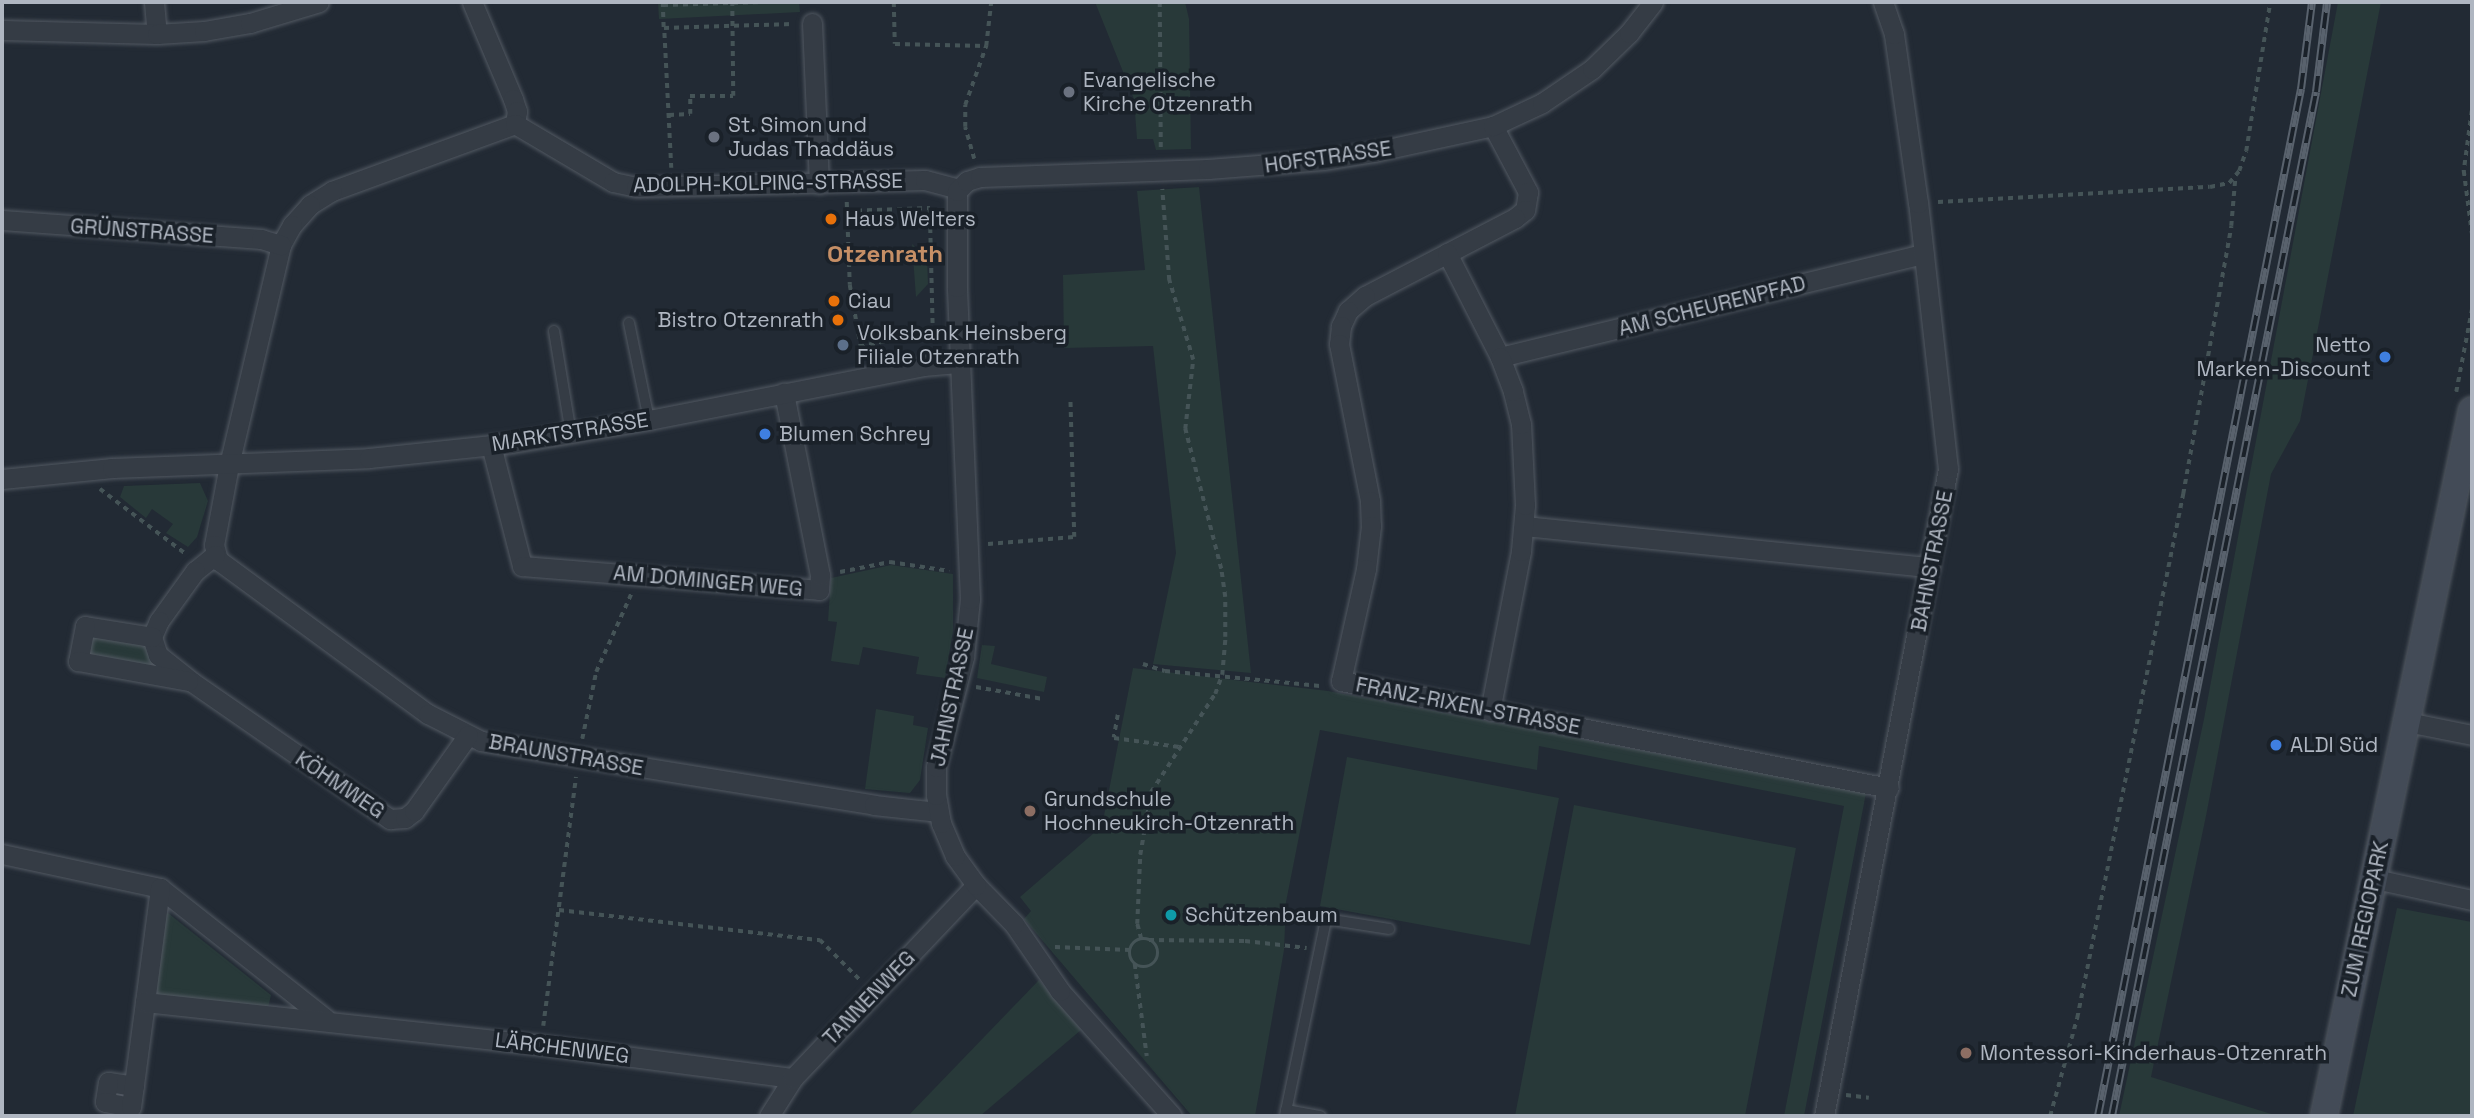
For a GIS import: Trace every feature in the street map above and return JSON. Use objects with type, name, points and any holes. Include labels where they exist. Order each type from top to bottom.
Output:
[{"type":"street","points":[[154,2],[157,34]]},
{"type":"street","points":[[2,30],[157,34],[238,26],[319,2]]},
{"type":"street","points":[[152,637],[159,621],[195,571],[215,555],[214,545],[229,465],[281,244],[304,210],[332,191],[515,124],[517,111],[513,99],[472,2]]},
{"type":"street","name":"HOFSTRASSE","points":[[958,189],[967,181],[980,177],[1277,165],[1347,157],[1493,126],[1548,100],[1592,69],[1629,33],[1653,2]]},
{"type":"street","name":"BAHNSTRASSE","points":[[1824,1116],[1945,495],[1948,457],[1918,203],[1894,34],[1883,2]]},
{"type":"street","points":[[812,23],[819,184]]},
{"type":"street","name":"ADOLPH-KOLPING-STRASSE","points":[[515,124],[613,182],[636,187],[672,189],[930,180],[958,189]]},
{"type":"street","name":"FRANZ-RIXEN-STRASSE","points":[[1493,126],[1525,185],[1527,206],[1519,216],[1361,298],[1346,315],[1340,330],[1339,344],[1370,501],[1366,569],[1340,681],[1889,788]]},
{"type":"street","points":[[958,189],[955,207],[960,363]]},
{"type":"street","name":"GRÜNSTRASSE","points":[[2,220],[261,239],[281,244]]},
{"type":"street","points":[[1447,253],[1500,357],[1513,391],[1523,439],[1524,526],[1490,711]]},
{"type":"street","name":"AM SCHEURENPFAD","points":[[1500,357],[1924,254]]},
{"type":"street","name":"MARKTSTRASSE","points":[[2,479],[77,471],[369,458],[491,445],[571,434],[867,377],[960,363]]},
{"type":"street","name":"JAHNSTRASSE","points":[[960,363],[970,573],[967,643],[937,757],[935,776],[938,812],[949,845],[976,885],[1014,924],[1060,990],[1171,1116]]},
{"type":"street","name":"AM DOMINGER WEG","points":[[491,445],[522,566],[819,590],[820,575],[784,393]]},
{"type":"street","name":"ZUM REGIOPARK","points":[[2324,1116],[2472,410]]},
{"type":"street","points":[[1524,526],[1930,567]]},
{"type":"street","name":"BRAUNSTRASSE","points":[[215,555],[232,571],[422,709],[468,735],[494,744],[579,758],[874,805],[938,812]]},
{"type":"street","name":"KÖHMWEG","points":[[192,682],[78,661],[85,626],[152,637],[158,654],[192,682],[390,819],[411,815],[468,735]]},
{"type":"street","points":[[2407,722],[2472,735]]},
{"type":"street","points":[[2,854],[160,888],[330,1021]]},
{"type":"street","points":[[2375,879],[2472,900]]},
{"type":"street","name":"TANNENWEG","points":[[769,1116],[775,1102],[793,1078],[976,885]]},
{"type":"street","points":[[134,1086],[160,888]]},
{"type":"street","name":"LÄRCHENWEG","points":[[145,1002],[541,1045],[793,1078]]},
{"type":"lane","points":[[629,323],[649,420]]},
{"type":"lane","points":[[554,331],[571,434]]},
{"type":"lane","points":[[1320,1116],[1286,1113],[1326,919],[1389,929]]},
{"type":"path","points":[[668,115],[690,114],[690,96],[733,96],[732,2]]},
{"type":"path","points":[[672,189],[663,3],[767,2]]},
{"type":"path","points":[[894,2],[895,44],[986,46]]},
{"type":"path","points":[[980,177],[968,142],[965,112],[968,93],[986,46],[991,2]]},
{"type":"path","points":[[1141,939],[1138,890],[1143,822],[1153,785],[1210,703],[1222,675],[1224,584],[1188,449],[1186,408],[1194,360],[1166,264],[1160,171],[1160,2]]},
{"type":"path","points":[[2050,1116],[2077,1018],[2183,494],[2231,226],[2235,179],[2246,151],[2270,2]]},
{"type":"path","points":[[664,28],[812,23]]},
{"type":"path","points":[[2472,111],[2464,171],[2472,233]]},
{"type":"path","points":[[1918,203],[2210,187],[2235,179]]},
{"type":"path","points":[[846,183],[850,285],[867,377]]},
{"type":"path","points":[[847,211],[930,208],[933,331],[861,347]]},
{"type":"path","points":[[850,285],[856,284]]},
{"type":"path","points":[[968,545],[1074,537],[1070,398]]},
{"type":"path","points":[[77,471],[191,558],[215,555]]},
{"type":"path","points":[[820,575],[890,562],[970,573]]},
{"type":"path","points":[[541,1045],[579,758],[596,672],[638,576]]},
{"type":"path","points":[[1143,664],[1165,671],[1327,687],[1340,681]]},
{"type":"path","points":[[958,683],[1043,699]]},
{"type":"path","points":[[1118,715],[1114,738],[1179,747]]},
{"type":"path","points":[[559,911],[820,940],[873,993]]},
{"type":"path","points":[[1141,939],[1245,941],[1319,950]]},
{"type":"path","points":[[1027,944],[1130,950],[1141,939]]},
{"type":"path","points":[[1135,964],[1148,966],[1156,960],[1156,946],[1149,940]]},
{"type":"path","points":[[1130,950],[1135,964],[1151,1093]]},
{"type":"shaded area","points":[[658,2],[799,2],[800,12],[659,19]]},
{"type":"shaded area","points":[[1095,2],[1185,2],[1189,19],[1191,149],[1156,150],[1153,139],[1137,139],[1134,99]]},
{"type":"shaded area","points":[[2338,2],[2381,2],[2300,421],[2271,474],[2206,816],[2151,1077],[2278,1116],[2119,1116],[2204,719]]},
{"type":"shaded area","points":[[1199,187],[1251,673],[1153,664],[1176,553],[1153,346],[1064,348],[1063,275],[1145,270],[1137,191]]},
{"type":"shaded area","points":[[912,244],[927,258],[928,284],[916,297]]},
{"type":"shaded area","points":[[200,483],[208,501],[197,537],[188,547],[166,533],[173,524],[152,509],[146,518],[120,497],[124,486]]},
{"type":"shaded area","points":[[891,565],[953,574],[953,631],[945,678],[916,674],[919,657],[863,647],[859,665],[831,661],[837,622],[828,621],[831,578]]},
{"type":"shaded area","points":[[93,636],[145,646],[162,669],[89,655]]},
{"type":"shaded area","points":[[982,645],[995,646],[991,664],[1047,677],[1044,692],[977,678]]},
{"type":"shaded area","points":[[1133,668],[1328,691],[1866,793],[1804,1116],[1784,1116],[1844,806],[1539,746],[1537,770],[1320,730],[1286,902],[1284,950],[1255,1116],[1192,1116],[1024,919],[1031,911],[1020,897],[1102,826]]},
{"type":"shaded area","points":[[876,709],[914,716],[913,725],[928,728],[920,780],[910,793],[865,789]]},
{"type":"shaded area","points":[[1347,757],[1559,798],[1530,945],[1320,906]]},
{"type":"shaded area","points":[[1574,805],[1796,848],[1745,1116],[1515,1116]]},
{"type":"shaded area","points":[[2397,908],[2472,922],[2472,1116],[2353,1116]]},
{"type":"shaded area","points":[[168,913],[271,995],[268,1008],[152,995],[163,915]]},
{"type":"shaded area","points":[[1039,980],[1081,1030],[980,1116],[908,1116]]},
{"type":"railway","points":[[2098,1116],[2301,89],[2312,2]]},
{"type":"railway","points":[[2112,1116],[2316,92],[2327,2]]},
{"type":"place","name":"Evangelische Kirche Otzenrath","points":[[1069,92]]},
{"type":"place","name":"St. Simon und Judas Thaddäus","points":[[714,137]]},
{"type":"place","name":"Haus Welters","points":[[831,219]]},
{"type":"place","name":"Ciau","points":[[834,301]]},
{"type":"place","name":"Bistro Otzenrath","points":[[838,320]]},
{"type":"place","name":"Volksbank Heinsberg Filiale Otzenrath","points":[[843,345]]},
{"type":"place","name":"Netto Marken-Discount","points":[[2385,357]]},
{"type":"place","name":"Blumen Schrey","points":[[765,434]]},
{"type":"place","name":"ALDI Süd","points":[[2276,745]]},
{"type":"place","name":"Grundschule Hochneukirch-Otzenrath","points":[[1030,811]]},
{"type":"place","name":"Schützenbaum","points":[[1171,915]]},
{"type":"place","name":"Montessori-Kinderhaus-Otzenrath","points":[[1966,1053]]},
{"type":"district","name":"Otzenrath","points":[[885,254]]}]
